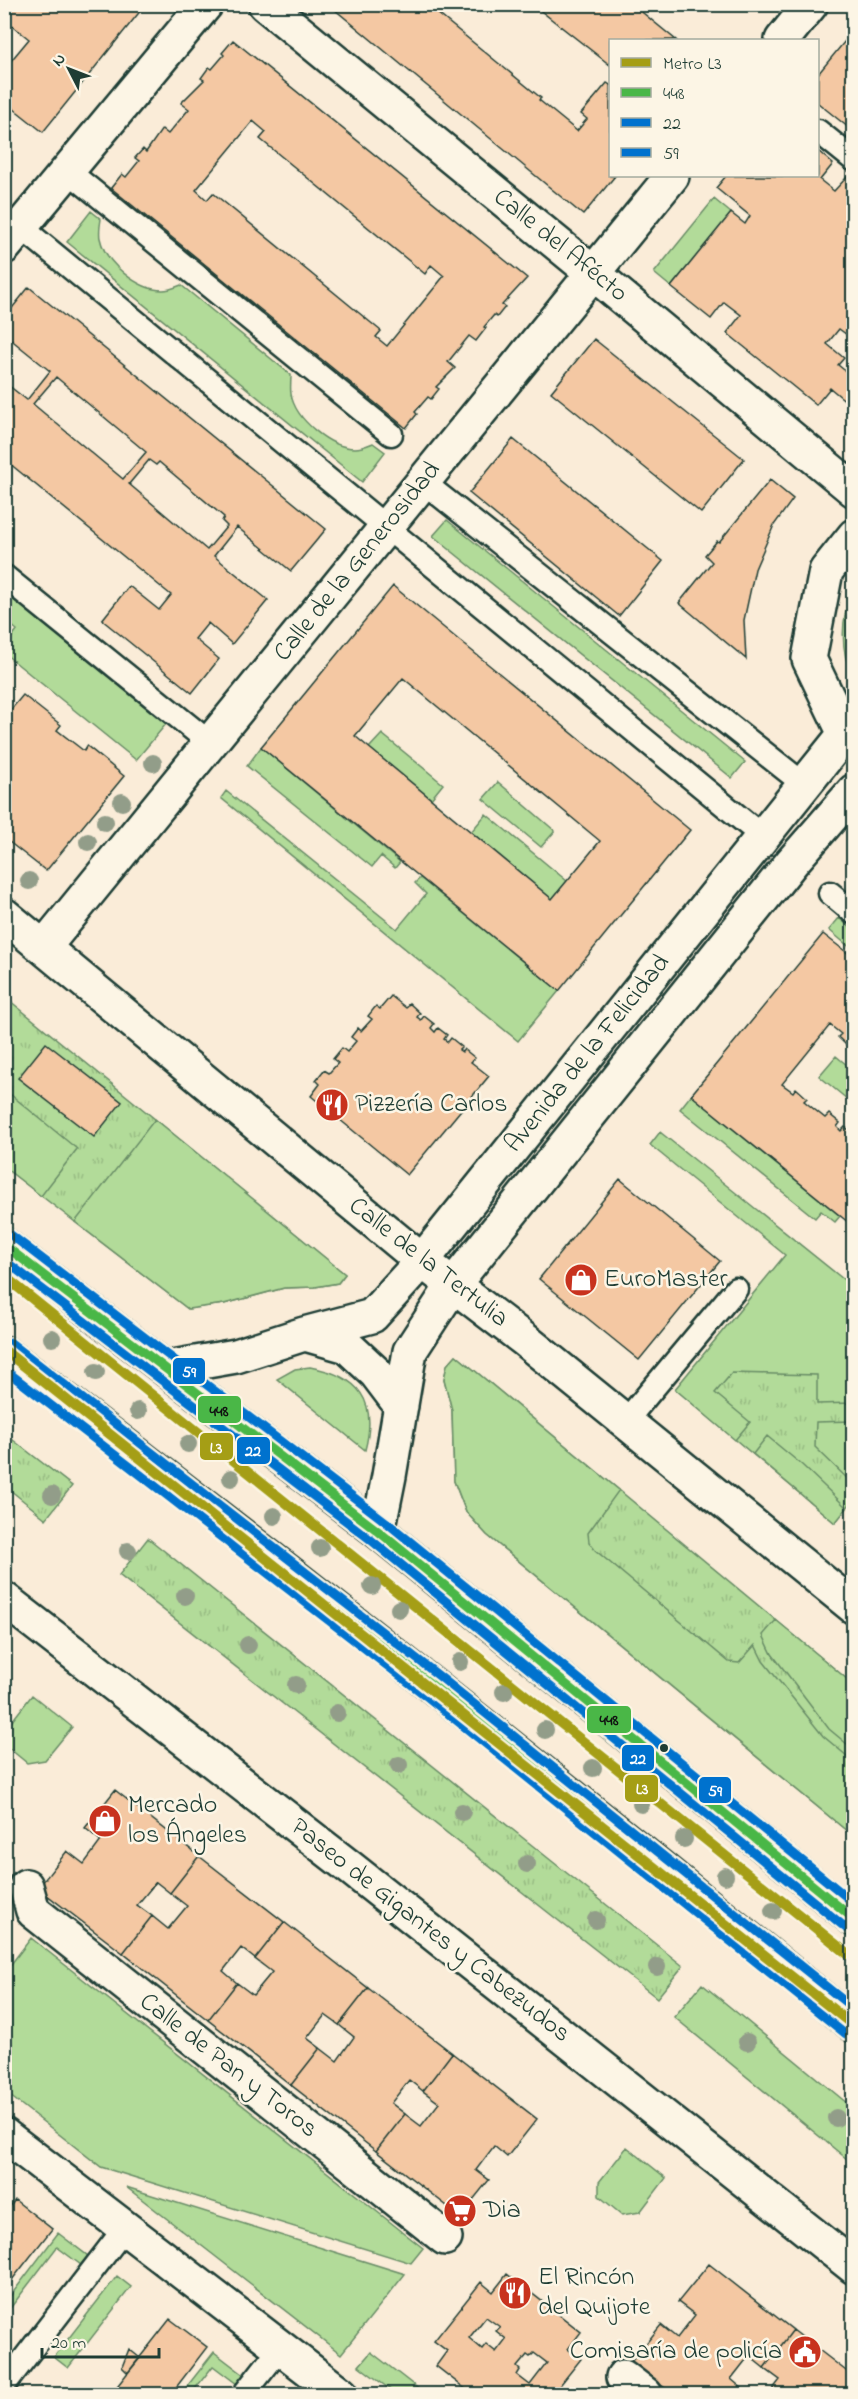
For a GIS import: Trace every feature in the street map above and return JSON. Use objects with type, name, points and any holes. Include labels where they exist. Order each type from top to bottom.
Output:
[{"type":"street","points":[[13,237],[206,4]]},
{"type":"street","name":"Calle del Afécto","points":[[265,4],[854,490]]},
{"type":"street","points":[[783,39],[812,4]]},
{"type":"street","name":"Calle de la Generosidad","points":[[44,947],[671,177]]},
{"type":"street","name":"Avenida de la Felicidad","points":[[167,1368],[236,1356],[304,1334],[372,1316],[422,1261],[763,837],[849,737],[809,659],[826,571],[854,536]]},
{"type":"street","name":"Avenida de la Felicidad","points":[[378,1531],[410,1351],[453,1285],[792,862],[854,791]]},
{"type":"street","name":"Calle de la Tertulia","points":[[4,915],[422,1261],[525,1340],[625,1422],[847,1590]]},
{"type":"street","points":[[4,1245],[378,1531],[854,1919]]},
{"type":"street","points":[[304,1334],[347,1346],[376,1373],[400,1406]]},
{"type":"street","points":[[4,1353],[403,1663],[708,1905],[854,2025]]},
{"type":"street","name":"Paseo de Gigantes y Cabezudos","points":[[4,1599],[348,1866],[854,2267]]},
{"type":"street","name":"Calle de Pan y Toros","points":[[26,1886],[33,1911],[444,2238]]},
{"type":"street","points":[[4,2135],[341,2394]]},
{"type":"lane","points":[[819,132],[854,160]]},
{"type":"lane","points":[[68,171],[392,434]]},
{"type":"lane","points":[[13,237],[386,528],[763,837]]},
{"type":"lane","points":[[423,482],[806,786]]},
{"type":"lane","points":[[4,576],[210,743]]},
{"type":"lane","points":[[830,893],[854,913]]},
{"type":"lane","points":[[625,1422],[736,1289]]},
{"type":"lane","points":[[4,2385],[125,2228]]},
{"type":"lane","points":[[244,2394],[281,2347]]},
{"type":"green space","points":[[714,199],[731,213],[671,287],[654,273]]},
{"type":"green space","points":[[91,211],[101,219],[100,236],[108,257],[124,273],[153,289],[165,290],[181,285],[291,375],[291,392],[294,403],[306,422],[315,430],[325,438],[345,447],[357,448],[373,443],[385,452],[362,482],[67,242]]},
{"type":"green space","points":[[447,520],[745,762],[732,778],[433,536]]},
{"type":"green space","points":[[853,591],[853,678],[846,657],[843,634],[846,612]]},
{"type":"green space","points":[[5,593],[166,724],[136,760],[5,654],[5,646],[17,630],[5,620]]},
{"type":"green space","points":[[382,734],[443,784],[431,799],[369,748]]},
{"type":"green space","points":[[261,747],[400,862],[395,868],[381,856],[372,867],[247,766]]},
{"type":"green space","points":[[498,782],[555,831],[541,847],[483,799]]},
{"type":"green space","points":[[226,791],[397,929],[426,894],[415,883],[420,878],[559,991],[518,1041],[221,798]]},
{"type":"green space","points":[[486,814],[567,881],[552,899],[471,832]]},
{"type":"green space","points":[[839,918],[853,930],[853,950],[829,930]]},
{"type":"green space","points":[[4,996],[345,1274],[338,1283],[315,1287],[284,1288],[224,1304],[188,1309],[5,1168]]},
{"type":"green space","points":[[836,1056],[853,1070],[853,1104],[819,1076]]},
{"type":"green space","points":[[5,1090],[77,1149],[41,1196],[5,1168]]},
{"type":"green space","points":[[691,1095],[840,1216],[835,1222],[821,1211],[815,1218],[680,1109]]},
{"type":"green space","points":[[155,1119],[345,1274],[338,1283],[315,1287],[284,1288],[224,1304],[188,1309],[75,1222]]},
{"type":"green space","points":[[660,1132],[853,1287],[853,1403],[817,1404],[817,1375],[732,1373],[715,1393],[750,1422],[735,1440],[675,1389],[785,1255],[650,1145]]},
{"type":"green space","points":[[853,1309],[853,1500],[835,1523],[675,1389]]},
{"type":"green space","points":[[456,1355],[853,1684],[853,1836],[487,1535],[466,1512],[454,1481],[452,1410],[444,1379],[447,1365]]},
{"type":"green space","points":[[456,1355],[619,1490],[588,1533],[589,1542],[595,1550],[729,1662],[739,1663],[755,1645],[763,1661],[823,1736],[853,1761],[853,1836],[487,1535],[466,1512],[454,1481],[452,1410],[444,1379],[447,1365]]},
{"type":"green space","points":[[310,1367],[341,1377],[361,1393],[369,1417],[365,1450],[277,1379],[295,1369]]},
{"type":"green space","points":[[854,1421],[853,1484],[815,1447],[816,1422]]},
{"type":"green space","points":[[4,1433],[72,1486],[46,1519],[5,1486]]},
{"type":"green space","points":[[767,1436],[802,1465],[847,1508],[835,1523],[753,1454]]},
{"type":"green space","points":[[148,1538],[683,1966],[657,1998],[119,1575]]},
{"type":"green space","points":[[776,1620],[853,1684],[853,1749],[829,1729],[772,1654],[763,1635]]},
{"type":"green space","points":[[32,1695],[72,1727],[45,1760],[27,1763],[5,1745],[5,1730]]},
{"type":"green space","points":[[31,1938],[423,2248],[411,2263],[101,2167],[5,2092],[5,1972]]},
{"type":"green space","points":[[702,1984],[853,2108],[853,2164],[674,2017]]},
{"type":"green space","points":[[627,2147],[666,2178],[640,2212],[622,2215],[599,2196],[599,2182]]},
{"type":"green space","points":[[126,2187],[405,2274],[341,2354]]},
{"type":"green space","points":[[58,2233],[88,2256],[81,2265],[57,2247],[5,2315],[5,2303]]},
{"type":"green space","points":[[117,2276],[131,2287],[68,2368],[54,2357]]},
{"type":"green space","points":[[214,2352],[244,2375],[237,2384],[213,2366],[191,2394],[181,2394]]},
{"type":"green space","points":[[371,2352],[425,2394],[396,2394],[359,2366]]},
{"type":"building","points":[[4,4],[146,4],[43,132],[4,101],[4,69],[29,39],[4,19]]},
{"type":"building","points":[[328,4],[426,4],[541,98],[539,100],[577,131],[587,119],[581,114],[607,83],[609,84],[609,177],[614,177],[583,215]]},
{"type":"building","points":[[532,4],[632,4],[675,39],[609,39],[609,64]]},
{"type":"building","points":[[854,30],[854,132],[819,104],[819,73]]},
{"type":"building","points":[[233,40],[527,278],[502,305],[505,307],[497,317],[494,315],[484,327],[486,328],[476,341],[469,336],[448,362],[455,368],[436,387],[439,389],[431,399],[428,397],[415,412],[417,414],[406,428],[111,188],[122,174],[126,177],[139,161],[135,158],[143,149],[146,152],[162,129],[168,134],[189,109],[181,103],[204,80],[201,78],[209,67],[212,69],[224,55],[222,53]],"holes":[[[253,121],[266,132],[260,139],[425,274],[431,265],[444,276],[387,346],[376,337],[381,331],[213,193],[207,200],[196,190]]]},
{"type":"building","points":[[819,152],[833,164],[820,180],[834,191],[848,176],[854,180],[854,340],[839,329],[827,344],[844,358],[838,365],[854,378],[854,394],[847,402],[830,388],[816,405],[727,333],[741,315],[724,302],[711,319],[671,287],[731,213],[745,224],[750,216],[716,188],[725,177],[819,177]]},
{"type":"building","points":[[29,287],[326,529],[291,571],[237,527],[214,556],[268,600],[232,644],[208,623],[195,639],[219,659],[192,693],[102,620],[129,586],[159,610],[171,595],[4,459],[4,382],[27,400],[50,371],[4,334],[4,318]],"holes":[[[56,377],[146,452],[123,479],[33,404]],[[149,460],[156,465],[159,462],[224,517],[222,521],[227,526],[207,550],[129,484]]]},
{"type":"building","points":[[594,339],[744,459],[701,513],[551,392]]},
{"type":"building","points":[[513,439],[663,561],[619,616],[469,493]]},
{"type":"building","points":[[770,480],[793,499],[774,525],[755,569],[744,620],[746,659],[679,603],[712,562],[705,555],[717,541],[719,542]]},
{"type":"building","points":[[393,586],[690,830],[559,991],[261,747]],"holes":[[[403,678],[600,841],[552,899],[355,736]]]},
{"type":"building","points":[[23,695],[61,725],[57,730],[84,751],[87,746],[124,776],[46,871],[4,838],[4,718]]},
{"type":"building","points":[[823,934],[854,958],[854,1043],[852,1042],[848,1047],[838,1037],[841,1034],[830,1025],[782,1084],[793,1092],[796,1088],[807,1098],[804,1101],[825,1118],[829,1114],[840,1123],[837,1127],[841,1131],[845,1127],[854,1134],[851,1140],[854,1143],[854,1227],[691,1095]]},
{"type":"building","points":[[391,996],[406,1008],[409,1003],[420,1013],[417,1017],[421,1020],[424,1016],[434,1024],[431,1028],[435,1032],[438,1028],[447,1035],[444,1039],[448,1042],[451,1038],[462,1047],[459,1050],[462,1052],[464,1049],[475,1058],[471,1062],[489,1076],[407,1175],[311,1096],[320,1084],[316,1080],[324,1070],[329,1073],[338,1063],[333,1059],[342,1048],[347,1052],[356,1041],[351,1037],[358,1028],[361,1031],[372,1019],[368,1016],[376,1006],[380,1009]]},
{"type":"building","points":[[46,1043],[122,1102],[94,1137],[18,1078]]},
{"type":"building","points":[[620,1179],[720,1261],[639,1360],[539,1279]]},
{"type":"building","points":[[115,1790],[199,1856],[170,1893],[156,1882],[137,1905],[152,1916],[123,1953],[38,1888],[67,1851],[84,1864],[101,1841],[85,1828]]},
{"type":"building","points":[[199,1856],[284,1922],[255,1959],[241,1948],[223,1971],[237,1983],[208,2020],[123,1953],[152,1916],[168,1929],[187,1906],[170,1893]]},
{"type":"building","points":[[284,1922],[368,1988],[339,2025],[325,2015],[307,2038],[320,2048],[291,2085],[208,2020],[237,1983],[253,1995],[272,1972],[255,1959]]},
{"type":"building","points":[[368,1988],[452,2053],[423,2091],[409,2080],[391,2103],[405,2114],[376,2151],[291,2085],[320,2048],[337,2061],[354,2037],[339,2025]]},
{"type":"building","points":[[452,2053],[537,2119],[507,2157],[494,2146],[476,2170],[489,2180],[460,2216],[376,2151],[405,2114],[421,2126],[439,2103],[423,2091]]},
{"type":"building","points":[[15,2200],[52,2229],[4,2290],[4,2214]]},
{"type":"building","points":[[709,2264],[793,2330],[764,2368],[749,2356],[731,2379],[745,2391],[743,2394],[673,2394],[631,2362],[661,2325],[677,2338],[695,2315],[678,2302]]},
{"type":"building","points":[[507,2274],[581,2332],[568,2349],[581,2359],[553,2394],[472,2394],[436,2366],[447,2351],[434,2341],[481,2282],[493,2292]],"holes":[[[486,2317],[500,2327],[496,2331],[506,2339],[496,2352],[486,2344],[482,2349],[469,2338]],[[534,2353],[547,2363],[530,2385],[517,2375],[520,2370],[517,2367],[527,2355],[530,2357]]]},
{"type":"building","points":[[170,2319],[207,2347],[171,2394],[111,2394]]},
{"type":"building","points":[[793,2330],[854,2377],[854,2394],[769,2394],[780,2380],[764,2368]]},
{"type":"building","points":[[129,2349],[140,2358],[128,2373],[122,2367]]},
{"type":"metro line","name":"L3","points":[[4,1276],[854,1959]]},
{"type":"metro line","name":"L3","points":[[4,1350],[854,2026]]},
{"type":"transit line","name":"59","points":[[11,1235],[386,1522],[854,1903]]},
{"type":"transit line","name":"448","points":[[4,1245],[378,1531],[854,1919]]},
{"type":"transit line","name":"22","points":[[4,1260],[371,1540],[846,1928]]},
{"type":"transit line","name":"59","points":[[11,1343],[439,1676],[854,2009]]},
{"type":"transit line","name":"448","points":[[4,1353],[432,1685],[854,2025]]},
{"type":"transit line","name":"22","points":[[4,1369],[425,1695],[846,2034]]},
{"type":"place","name":"Pizzería Carlos","points":[[332,1105]]},
{"type":"place","name":"EuroMaster","points":[[581,1280]]},
{"type":"place","name":"Mercado los Ángeles","points":[[105,1821]]},
{"type":"place","name":"Dia","points":[[460,2211]]},
{"type":"place","name":"El Rincón del Quijote","points":[[515,2293]]},
{"type":"place","name":"Comisaría de policía","points":[[805,2352]]}]
